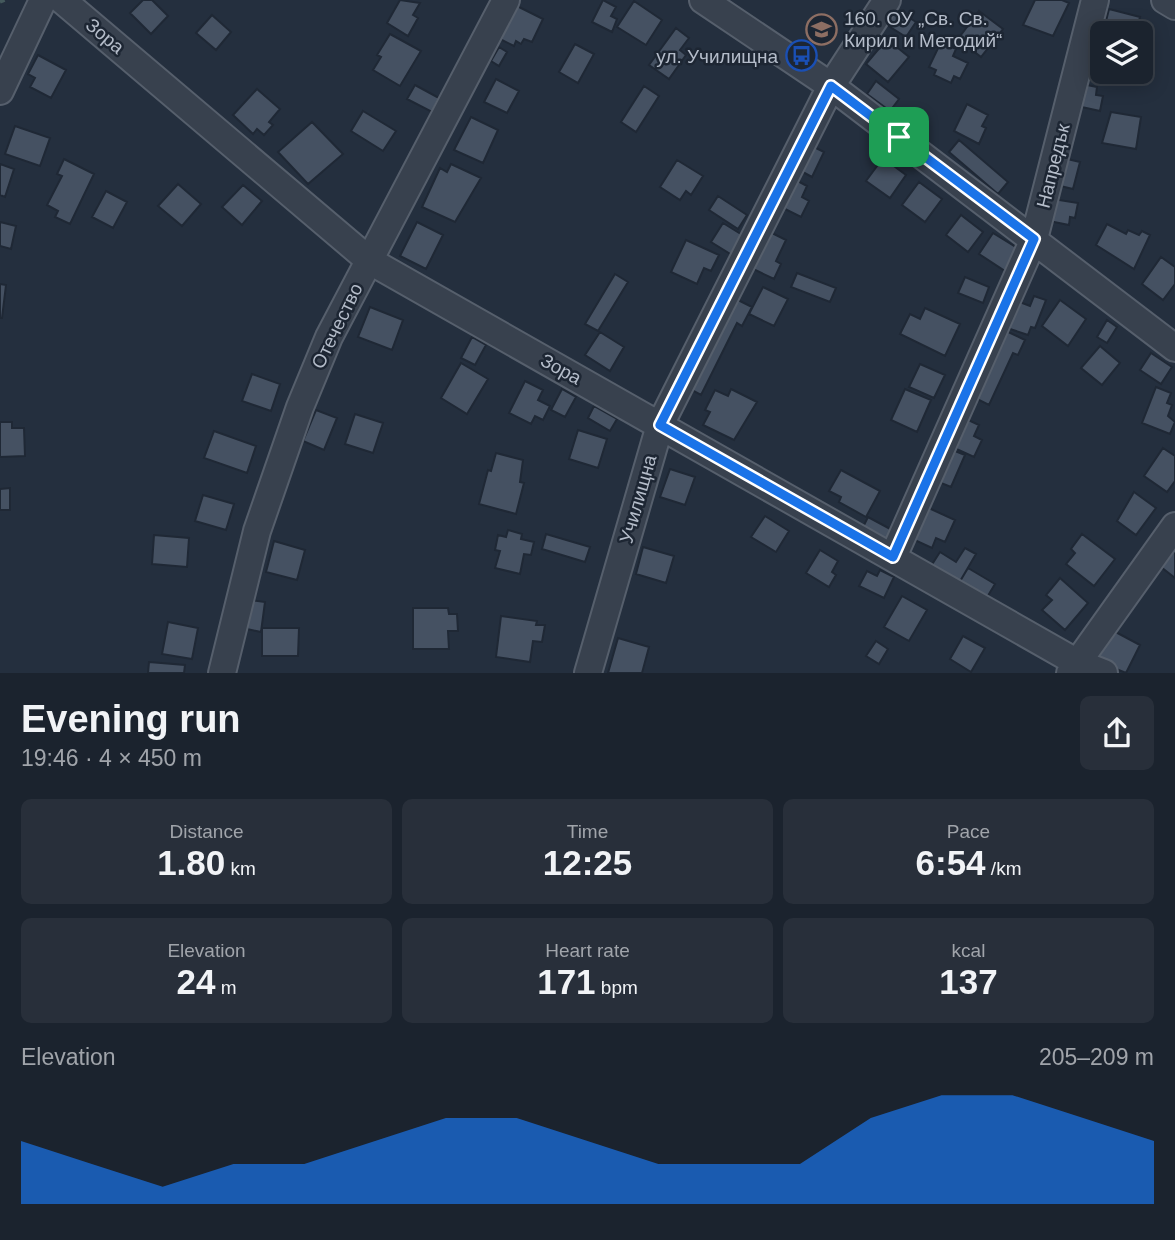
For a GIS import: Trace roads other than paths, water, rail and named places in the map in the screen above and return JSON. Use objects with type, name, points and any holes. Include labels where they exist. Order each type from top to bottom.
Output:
[{"type":"street","points":[[0,91],[43,0]]},
{"type":"street","name":"Зора","points":[[62,0],[370,261],[893,557],[1073,668],[1104,673]]},
{"type":"street","name":"Отечество","points":[[222,673],[257,531],[300,407],[329,337],[506,0]]},
{"type":"street","points":[[703,0],[831,86],[1175,348]]},
{"type":"street","name":"Училищна","points":[[588,673],[660,425],[831,86],[887,0]]},
{"type":"street","name":"Напредък","points":[[893,557],[1034,239],[1095,0]]},
{"type":"street","points":[[1165,0],[1175,6]]},
{"type":"street","points":[[1073,668],[1175,526]]},
{"type":"place","name":"160. ОУ „Св. Св. Кирил и Методий“","points":[[821,29]]},
{"type":"place","name":"ул. Училищна","points":[[801,56]]}]
